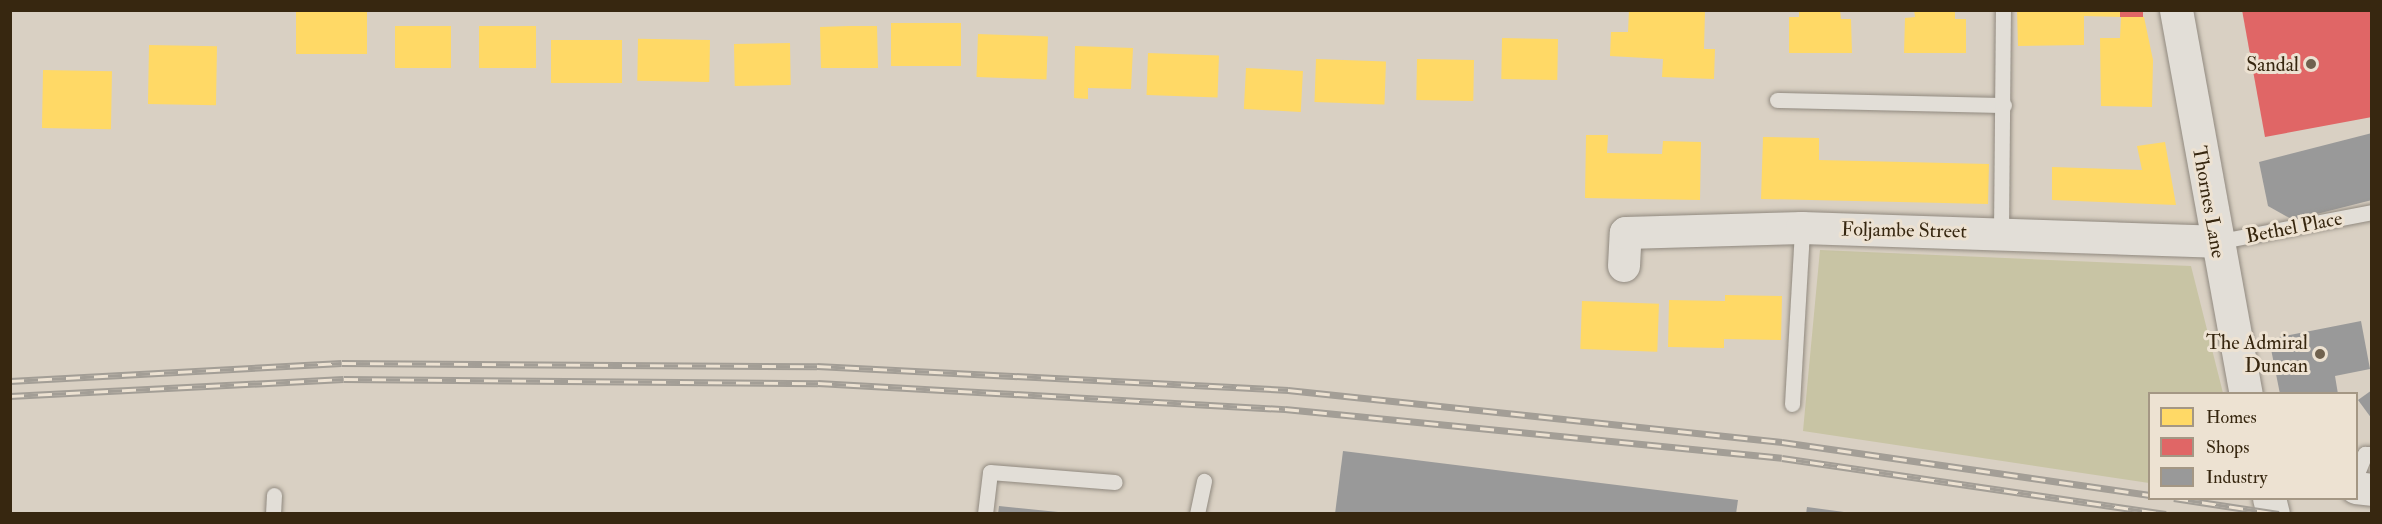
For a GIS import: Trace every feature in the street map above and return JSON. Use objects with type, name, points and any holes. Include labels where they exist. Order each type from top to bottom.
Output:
[{"type":"street","name":"Thornes Lane","points":[[2175,10],[2216,242],[2246,392]]},
{"type":"street","name":"Foljambe Street","points":[[1624,266],[1626,233],[1802,228],[2001,232],[2216,242]]},
{"type":"lane","points":[[2001,232],[2004,105],[2003,10]]},
{"type":"lane","points":[[1776,100],[2004,105]]},
{"type":"lane","name":"Bethel Place","points":[[2216,242],[2372,212]]},
{"type":"lane","points":[[1792,404],[1802,228]]},
{"type":"lane","points":[[2358,471],[2365,454],[2372,454]]},
{"type":"lane","points":[[985,513],[990,472],[1115,482]]},
{"type":"lane","points":[[1197,513],[1204,481]]},
{"type":"lane","points":[[273,513],[274,495]]},
{"type":"shaded area","points":[[1820,250],[2191,266],[2223,392],[2148,392],[2148,483],[1803,431]]},
{"type":"building: Homes","points":[[1629,10],[1705,11],[1704,49],[1715,49],[1714,79],[1662,77],[1663,59],[1610,56],[1611,32],[1628,32]]},
{"type":"building: Homes","points":[[1799,10],[1840,10],[1841,19],[1851,19],[1852,53],[1789,53],[1789,17],[1799,17]]},
{"type":"building: Homes","points":[[1914,10],[1955,10],[1955,19],[1966,19],[1966,53],[1904,53],[1905,18],[1915,17]]},
{"type":"building: Homes","points":[[2017,10],[2120,10],[2121,17],[2084,16],[2084,45],[2018,46]]},
{"type":"building: Homes","points":[[296,11],[367,11],[367,54],[296,54]]},
{"type":"building: Homes","points":[[2121,17],[2144,17],[2153,60],[2152,107],[2101,106],[2100,38],[2120,38]]},
{"type":"building: Homes","points":[[891,23],[961,23],[961,66],[891,66]]},
{"type":"building: Homes","points":[[395,26],[451,26],[451,68],[395,68]]},
{"type":"building: Homes","points":[[479,26],[536,26],[536,68],[479,68]]},
{"type":"building: Homes","points":[[877,26],[878,68],[821,68],[820,27]]},
{"type":"building: Homes","points":[[978,34],[1048,36],[1046,79],[976,77]]},
{"type":"building: Homes","points":[[1502,38],[1558,39],[1557,80],[1501,79]]},
{"type":"building: Homes","points":[[638,39],[710,40],[709,82],[637,81]]},
{"type":"building: Homes","points":[[551,40],[622,40],[622,83],[551,83]]},
{"type":"building: Homes","points":[[790,43],[791,85],[735,86],[734,44]]},
{"type":"building: Homes","points":[[149,45],[217,46],[216,105],[148,104]]},
{"type":"building: Homes","points":[[1075,46],[1133,48],[1131,89],[1088,88],[1088,99],[1074,98]]},
{"type":"building: Homes","points":[[1148,53],[1219,55],[1217,97],[1147,95]]},
{"type":"building: Homes","points":[[1316,59],[1386,61],[1384,104],[1314,102]]},
{"type":"building: Homes","points":[[1417,59],[1474,60],[1473,101],[1416,100]]},
{"type":"building: Homes","points":[[1246,68],[1303,71],[1301,112],[1244,109]]},
{"type":"building: Homes","points":[[43,70],[112,71],[111,129],[42,128]]},
{"type":"building: Homes","points":[[1586,135],[1608,135],[1607,153],[1662,154],[1663,141],[1701,142],[1700,200],[1585,198]]},
{"type":"building: Homes","points":[[1763,137],[1819,138],[1819,160],[1989,164],[1988,204],[1761,199]]},
{"type":"building: Homes","points":[[2165,142],[2176,205],[2052,200],[2052,167],[2142,170],[2137,146]]},
{"type":"building: Homes","points":[[1725,295],[1782,296],[1781,340],[1724,339],[1724,348],[1668,347],[1669,300],[1725,301]]},
{"type":"building: Homes","points":[[1582,301],[1659,304],[1657,352],[1580,349]]},
{"type":"building: Shops","points":[[2120,10],[2143,10],[2143,17],[2120,17]]},
{"type":"building: Shops","name":"Sandal","points":[[2242,10],[2372,10],[2372,117],[2265,137]]},
{"type":"building: Industry","points":[[2372,133],[2372,200],[2293,220],[2268,206],[2259,162]]},
{"type":"building: Industry","name":"The Admiral Duncan","points":[[2361,321],[2370,369],[2335,376],[2338,392],[2280,392],[2269,339]]},
{"type":"building: Industry","points":[[2372,390],[2372,419],[2358,400]]},
{"type":"building: Industry","points":[[1343,451],[1738,500],[1736,514],[1335,514]]},
{"type":"building: Industry","points":[[999,506],[1058,512],[1058,514],[998,514]]},
{"type":"building: Industry","points":[[1807,507],[1844,512],[1844,514],[1806,514]]},
{"type":"railway","points":[[10,381],[342,363],[817,366],[1288,390],[1782,442],[2148,495]]},
{"type":"railway","points":[[10,396],[344,379],[818,383],[1285,409],[1782,458],[2166,514]]},
{"type":"railway","points":[[2187,500],[2279,514]]},
{"type":"place","name":"Sandal","points":[[2311,64]]},
{"type":"place","name":"The Admiral Duncan","points":[[2320,354]]}]
